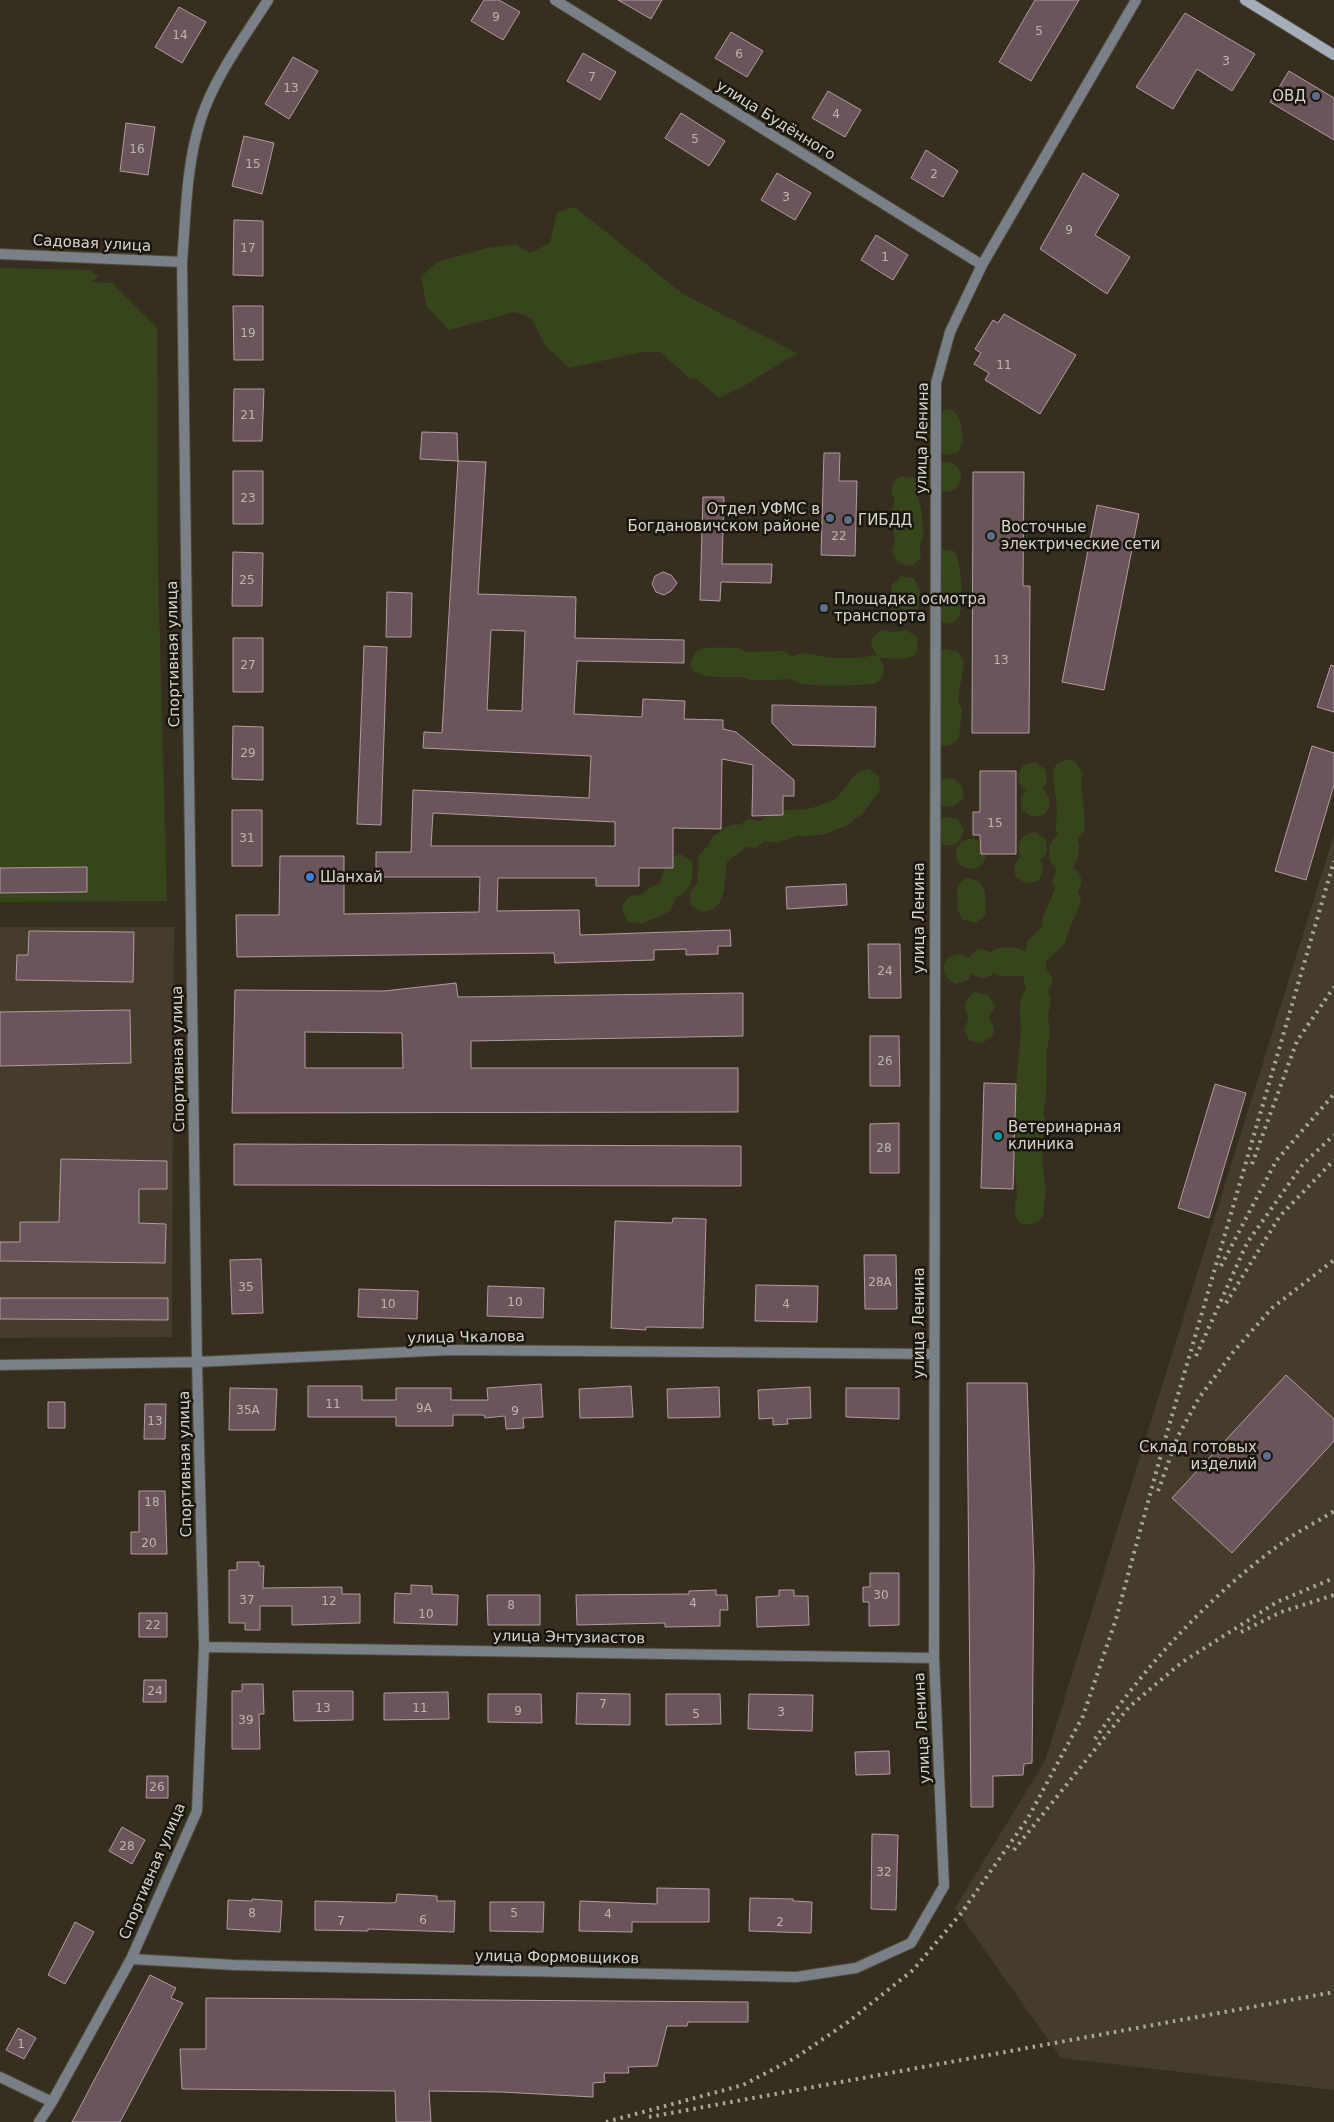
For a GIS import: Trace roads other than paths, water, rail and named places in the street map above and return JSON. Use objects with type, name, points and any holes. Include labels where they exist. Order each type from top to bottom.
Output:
[{"type":"main road","points":[[1245,0],[1334,55]]},
{"type":"street","name":"Спортивная улица","points":[[38,2122],[52,2102],[130,1960],[197,1811],[204,1646],[197,1362],[182,262],[190,167],[201,119],[223,72],[268,0]]},
{"type":"street","name":"улица Будённого","points":[[555,0],[982,265]]},
{"type":"street","name":"улица Ленина","points":[[944,1886],[934,1658],[936,383],[950,332],[982,265],[1136,0]]},
{"type":"street","name":"Садовая улица","points":[[0,254],[182,262]]},
{"type":"street","name":"улица Чкалова","points":[[0,1365],[197,1362],[450,1350],[934,1354]]},
{"type":"street","name":"улица Энтузиастов","points":[[204,1646],[934,1658]]},
{"type":"street","name":"улица Формовщиков","points":[[130,1960],[234,1965],[796,1977],[856,1968],[911,1943],[944,1886]]},
{"type":"street","points":[[0,2077],[52,2102]]},
{"type":"railway","points":[[964,1909],[1028,1818],[1083,1716],[1116,1619],[1166,1436],[1334,861]]},
{"type":"railway","points":[[1252,1164],[1297,1041],[1334,987]]},
{"type":"railway","points":[[1221,1266],[1276,1161],[1334,1094]]},
{"type":"railway","points":[[1196,1356],[1247,1243],[1303,1164],[1334,1135]]},
{"type":"railway","points":[[1226,1303],[1280,1216],[1334,1160]]},
{"type":"railway","points":[[1158,1491],[1178,1436],[1199,1398],[1234,1351],[1272,1308],[1334,1260]]},
{"type":"railway","points":[[1095,1739],[1114,1712],[1157,1659],[1180,1633],[1229,1585],[1294,1534],[1334,1511]]},
{"type":"railway","points":[[1014,1850],[1129,1707],[1181,1663],[1277,1602],[1334,1578]]},
{"type":"railway","points":[[1241,1632],[1281,1612],[1334,1595]]},
{"type":"railway","points":[[606,2122],[743,2085],[795,2058],[848,2022],[913,1970],[969,1904]]},
{"type":"railway","points":[[649,2117],[1334,1992]]},
{"type":"place","name":"ОВД","points":[[1316,96]]},
{"type":"place","name":"Отдел УФМС в Богдановичском районе","points":[[830,518]]},
{"type":"place","name":"ГИБДД","points":[[848,520]]},
{"type":"place","name":"Восточные электрические сети","points":[[991,536]]},
{"type":"place","name":"Площадка осмотра транспорта","points":[[824,608]]},
{"type":"place","name":"Шанхай","points":[[310,877]]},
{"type":"place","name":"Ветеринарная клиника","points":[[998,1136]]},
{"type":"place","name":"Склад готовых изделий","points":[[1267,1456]]}]
